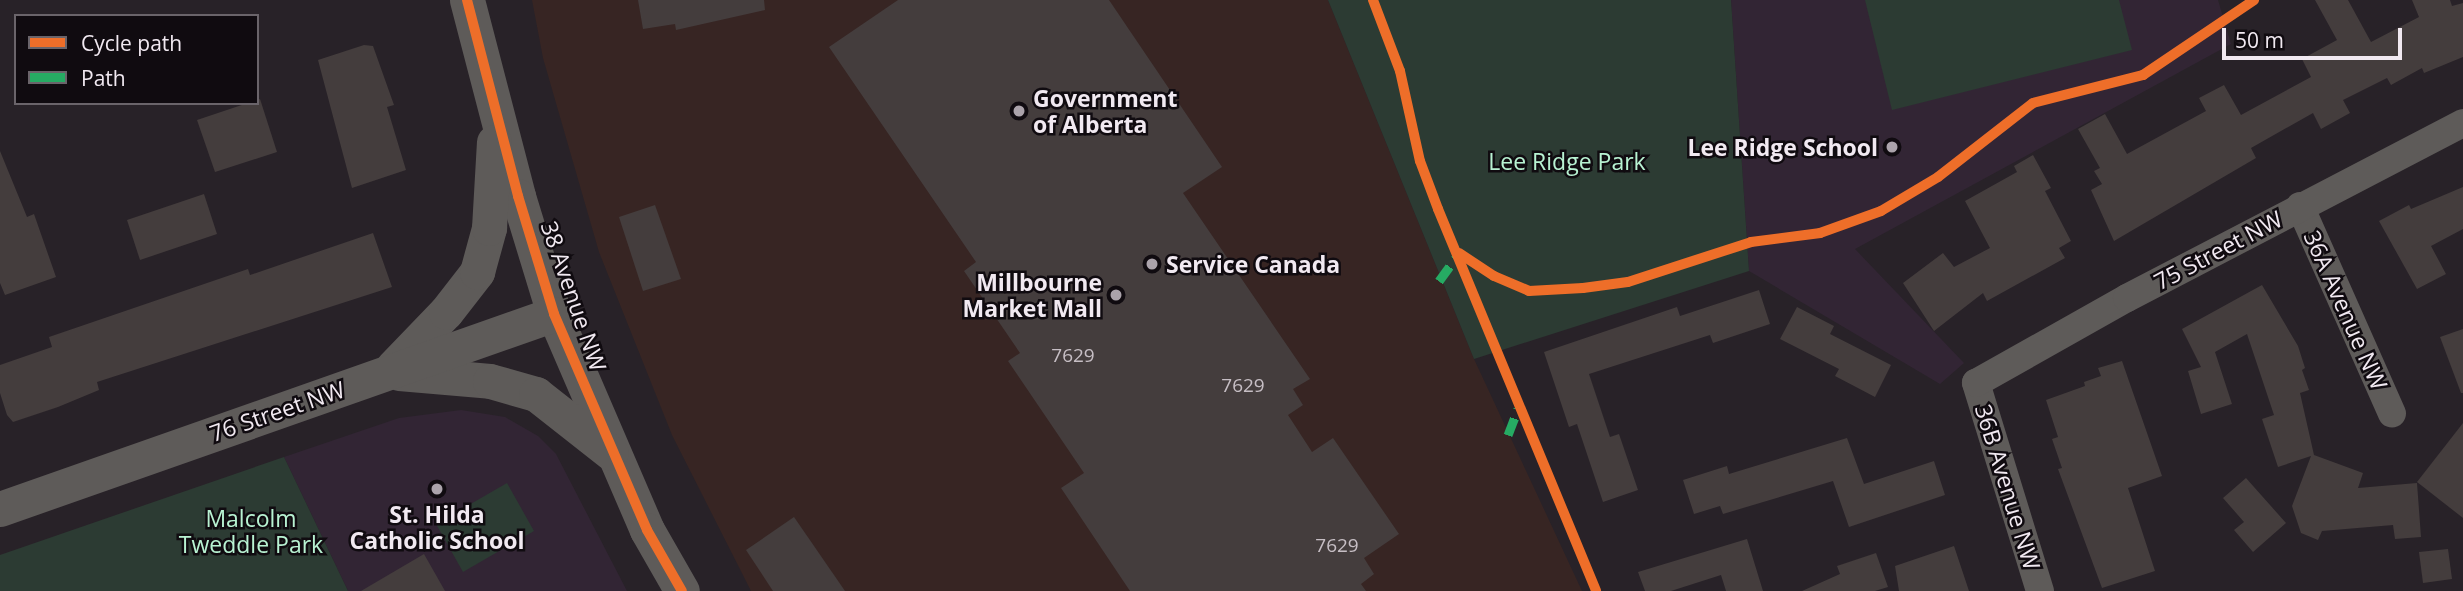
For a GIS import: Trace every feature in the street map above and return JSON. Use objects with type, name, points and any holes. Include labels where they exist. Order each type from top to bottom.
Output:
[{"type":"street","name":"38 Avenue NW","points":[[467,0],[497,119],[554,314],[647,530],[682,591]]},
{"type":"street","points":[[388,372],[446,312],[477,272],[489,228],[497,119]]},
{"type":"street","name":"75 Street NW","points":[[1976,383],[2300,206],[2463,123]]},
{"type":"street","name":"36A Avenue NW","points":[[2300,206],[2392,414]]},
{"type":"street","name":"76 Street NW","points":[[0,509],[554,314]]},
{"type":"street","points":[[388,372],[489,381],[536,394],[616,458]]},
{"type":"street","name":"36B Avenue NW","points":[[1976,383],[2040,591]]},
{"type":"shaded area","name":"Millbourne Market Mall","points":[[532,0],[1328,0],[1474,359],[1582,591],[751,591],[672,435],[599,252],[543,58]]},
{"type":"shaded area","name":"Lee Ridge School","points":[[1731,0],[2218,0],[2231,44],[1855,249],[1964,363],[1940,384],[1749,271]]},
{"type":"shaded area","name":"St. Hilda Catholic School","points":[[461,410],[505,417],[538,436],[556,454],[627,591],[348,591],[284,457],[399,418]]},
{"type":"green space","name":"Lee Ridge Park","points":[[1328,0],[1731,0],[1749,271],[1474,359]]},
{"type":"green space","points":[[1865,0],[2119,0],[2132,50],[1892,110]]},
{"type":"green space","name":"Malcolm Tweddle Park","points":[[284,457],[348,591],[0,591],[0,555]]},
{"type":"green space","points":[[507,483],[534,531],[463,572],[436,524]]},
{"type":"building","points":[[638,0],[764,0],[765,10],[676,30],[675,24],[643,29]]},
{"type":"building","name":"Millbourne Market Mall","points":[[898,0],[1109,0],[1222,167],[1183,193],[1310,379],[1293,389],[1303,405],[1288,415],[1312,452],[1333,438],[1399,534],[1364,558],[1374,574],[1361,584],[1366,591],[1130,591],[1061,488],[1084,473],[1008,361],[1020,353],[964,271],[976,262],[829,47]]},
{"type":"building","points":[[2315,0],[2348,0],[2371,42],[2419,17],[2412,0],[2450,0],[2452,6],[2463,3],[2463,57],[2424,73],[2422,68],[2391,85],[2387,78],[2343,100],[2350,113],[2321,129],[2313,113],[2251,148],[2256,158],[2114,241],[2091,190],[2102,184],[2094,171],[2100,168],[2078,129],[2105,114],[2127,154],[2206,111],[2199,98],[2224,85],[2241,115],[2311,77],[2302,59],[2337,40]]},
{"type":"building","points":[[364,45],[373,46],[394,105],[387,107],[406,170],[352,188],[318,60]]},
{"type":"building","points":[[259,99],[277,152],[215,172],[197,120],[242,105],[259,105]]},
{"type":"building","points":[[0,151],[27,217],[34,214],[56,277],[5,295],[0,283]]},
{"type":"building","points":[[2033,155],[2051,188],[2045,191],[2071,241],[2059,248],[2065,258],[1987,301],[1983,293],[1934,331],[1903,283],[1943,253],[1954,267],[1990,248],[1965,201],[2017,172],[2014,166]]},
{"type":"building","points":[[2463,187],[2463,229],[2431,246],[2446,274],[2417,289],[2379,221],[2409,205],[2411,209]]},
{"type":"building","points":[[204,194],[217,234],[140,260],[127,220]]},
{"type":"building","points":[[655,205],[681,279],[643,291],[619,217]]},
{"type":"building","points":[[373,233],[392,287],[97,382],[99,390],[13,422],[7,415],[0,393],[0,365],[52,347],[49,337],[248,269],[250,275]]},
{"type":"building","points":[[2262,285],[2298,346],[2305,368],[2302,370],[2309,390],[2300,393],[2314,455],[2363,473],[2358,488],[2417,483],[2421,537],[2395,539],[2393,525],[2322,531],[2318,540],[2301,533],[2292,506],[2311,456],[2278,467],[2262,419],[2274,415],[2247,334],[2215,352],[2232,404],[2201,414],[2188,371],[2201,367],[2182,329]]},
{"type":"building","points":[[1759,290],[1770,324],[1713,343],[1710,335],[1589,374],[1610,437],[1619,434],[1638,490],[1603,502],[1577,424],[1569,427],[1544,352],[1677,307],[1680,316]]},
{"type":"building","points":[[1797,307],[1834,326],[1830,334],[1891,365],[1875,397],[1835,376],[1839,369],[1780,339]]},
{"type":"building","points":[[2463,329],[2463,393],[2461,393],[2440,337]]},
{"type":"building","points":[[2122,361],[2162,476],[2128,488],[2155,571],[2102,588],[2058,469],[2062,468],[2052,439],[2058,437],[2046,400],[2085,386],[2084,382],[2101,376],[2098,368]]},
{"type":"building","points":[[2463,423],[2463,518],[2417,482]]},
{"type":"building","points":[[1847,438],[1864,484],[1934,461],[1945,495],[1849,527],[1833,481],[1723,514],[1720,506],[1694,514],[1683,480],[1727,466],[1729,474]]},
{"type":"building","points":[[2246,478],[2286,523],[2253,552],[2234,530],[2244,522],[2223,498]]},
{"type":"building","points":[[794,517],[845,591],[773,591],[746,550]]},
{"type":"building","points":[[1747,539],[1763,591],[1726,591],[1721,575],[1671,591],[1645,591],[1638,572]]},
{"type":"building","points":[[1954,546],[1969,591],[1899,591],[1895,566]]},
{"type":"building","points":[[2448,549],[2452,579],[2423,583],[2419,552]]},
{"type":"building","points":[[1876,553],[1888,587],[1875,591],[1802,591],[1840,574],[1837,566]]},
{"type":"building","points":[[424,554],[445,591],[361,591]]},
{"type":"marked path","points":[[1439,281],[1459,253]]},
{"type":"marked path","points":[[1508,435],[1518,409]]},
{"type":"cycle path","points":[[467,0],[518,196],[554,314],[647,530],[682,591]]},
{"type":"cycle path","points":[[1373,0],[1400,71],[1420,161],[1438,209],[1596,591]]},
{"type":"cycle path","points":[[1459,253],[1494,276],[1529,291],[1628,282],[1751,242],[1820,233],[1881,211],[1938,177],[2033,103],[2143,75],[2254,0]]},
{"type":"place","name":"Government of Alberta","points":[[1019,111]]},
{"type":"place","name":"Lee Ridge School","points":[[1892,147]]},
{"type":"place","name":"Service Canada","points":[[1152,264]]},
{"type":"place","name":"Millbourne Market Mall","points":[[1116,295]]},
{"type":"place","name":"St. Hilda Catholic School","points":[[437,489]]}]
